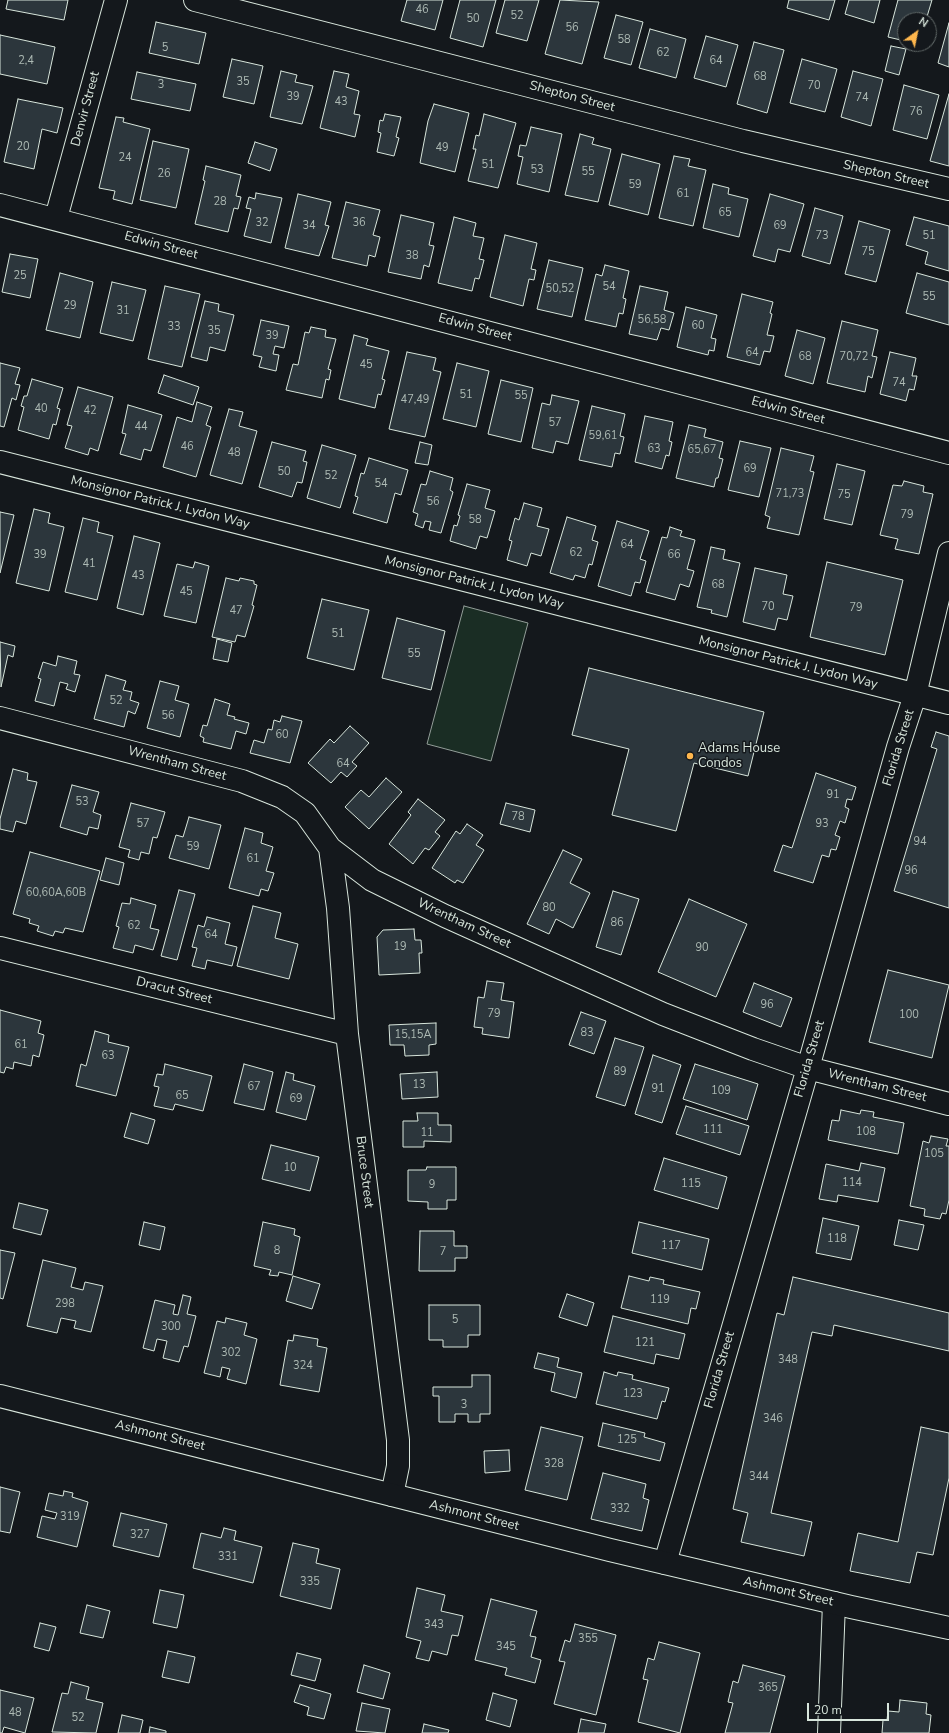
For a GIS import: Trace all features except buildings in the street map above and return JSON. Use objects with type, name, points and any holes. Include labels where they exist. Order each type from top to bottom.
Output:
[{"type":"street","name":"Denvir Street","points":[[56,218],[116,0]]},
{"type":"street","name":"Shepton Street","points":[[195,0],[742,141],[949,189]]},
{"type":"street","name":"Edwin Street","points":[[0,205],[56,218],[949,453]]},
{"type":"street","name":"Monsignor Patrick J. Lydon Way","points":[[0,462],[949,703]]},
{"type":"street","name":"Florida Street","points":[[665,1563],[808,1068],[898,747],[915,695],[949,553]]},
{"type":"street","name":"Wrentham Street","points":[[0,718],[242,781],[282,797],[305,813],[330,848],[372,880],[445,916],[663,1014],[808,1068],[949,1104]]},
{"type":"street","name":"Bruce Street","points":[[330,848],[338,908],[347,1034],[398,1440],[398,1466],[392,1495]]},
{"type":"street","name":"Dracut Street","points":[[0,948],[347,1034]]},
{"type":"street","name":"Ashmont Street","points":[[0,1396],[665,1563],[834,1603],[949,1628]]},
{"type":"street","points":[[829,1733],[834,1603]]},
{"type":"green space","points":[[464,606],[528,623],[491,761],[427,744]]},
{"type":"place","name":"Adams House Condos","points":[[690,756]]}]
